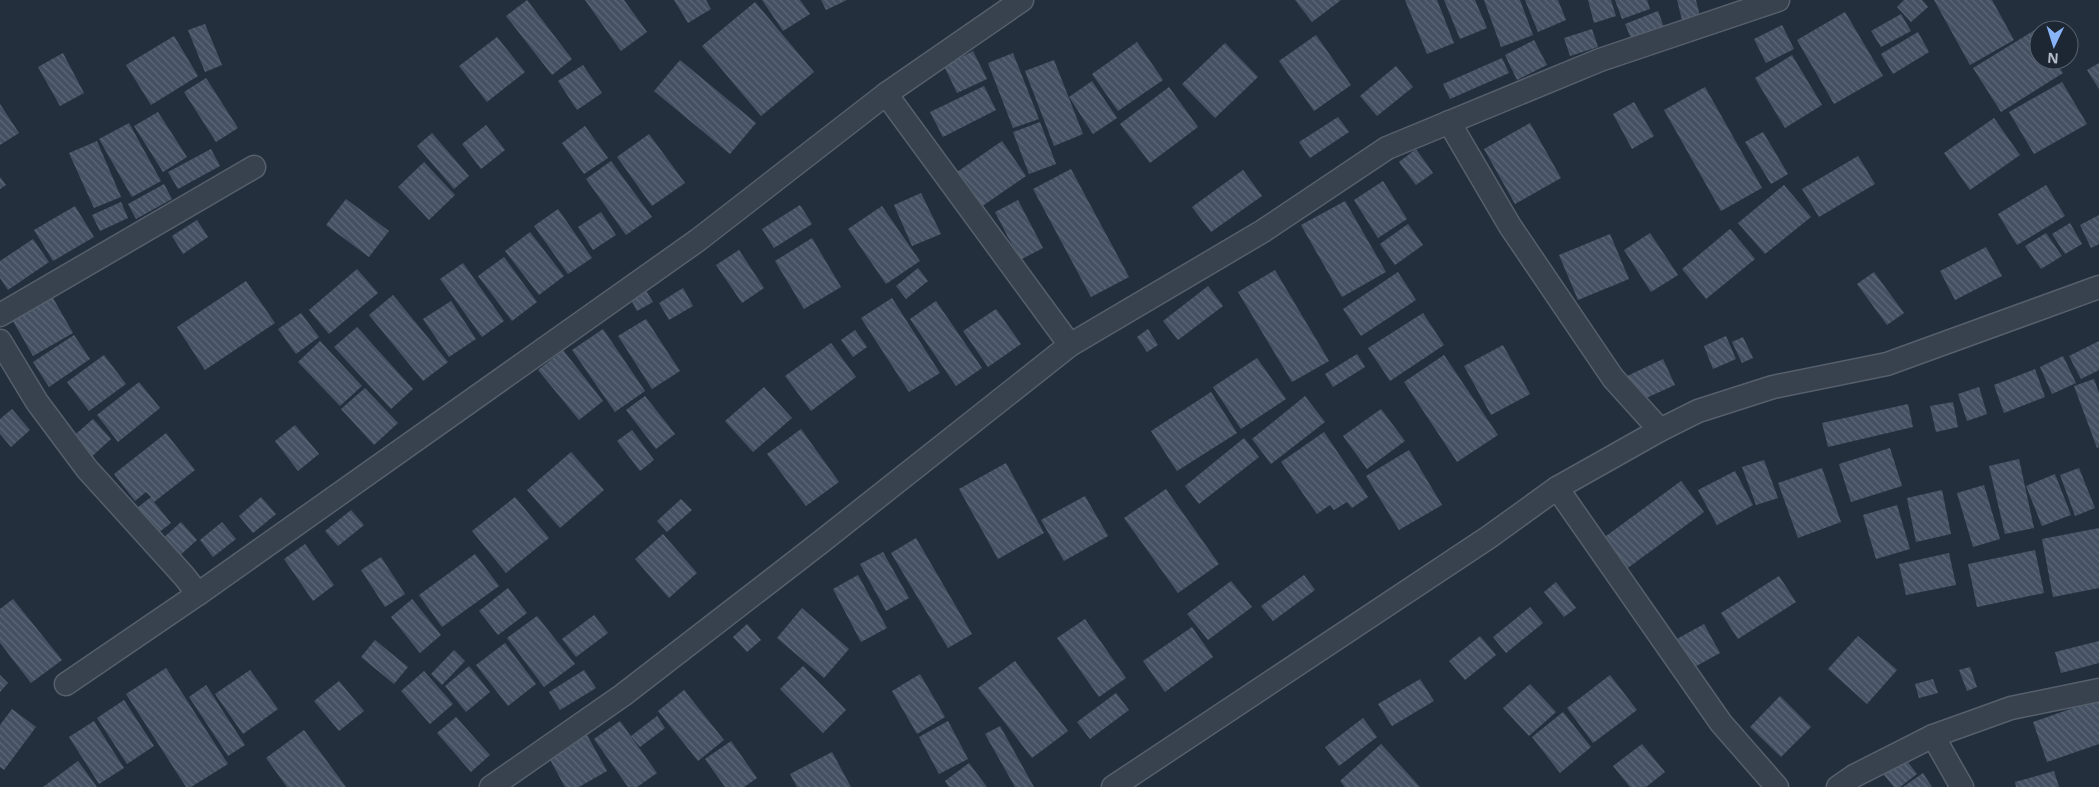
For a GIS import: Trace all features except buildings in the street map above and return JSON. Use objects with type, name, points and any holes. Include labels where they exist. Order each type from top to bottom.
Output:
[{"type":"street","points":[[66,684],[198,594],[698,240],[886,94],[1022,0]]},
{"type":"street","points":[[491,787],[623,695],[821,542],[1070,345],[1263,231],[1387,148],[1600,60],[1778,0]]},
{"type":"street","points":[[886,94],[1070,345]]},
{"type":"street","points":[[1449,122],[1510,226],[1613,378],[1660,430]]},
{"type":"street","points":[[0,315],[254,167]]},
{"type":"street","points":[[1113,787],[1489,537],[1557,488],[1660,430],[1698,411],[1773,387],[1887,364],[2099,286]]},
{"type":"street","points":[[0,341],[37,402],[87,469],[198,594]]},
{"type":"street","points":[[1557,488],[1721,722],[1777,787]]},
{"type":"street","points":[[1838,787],[1854,776],[1933,736],[2011,708],[2099,690]]},
{"type":"street","points":[[1933,736],[1962,787]]}]
